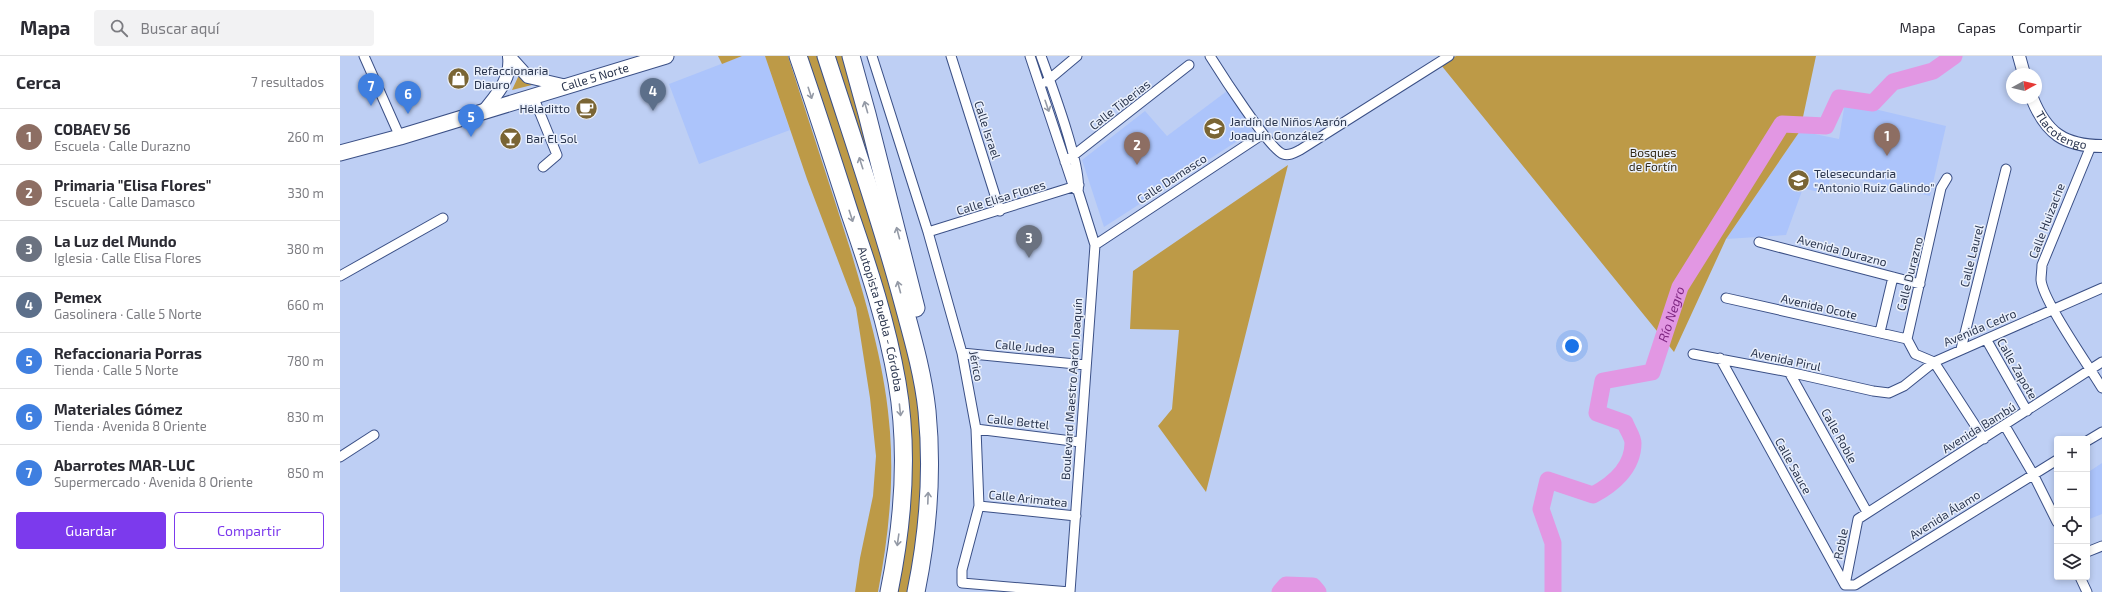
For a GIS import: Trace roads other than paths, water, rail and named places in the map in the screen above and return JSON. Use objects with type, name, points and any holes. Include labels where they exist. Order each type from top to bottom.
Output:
[{"type":"highway","name":"Autopista Puebla - Córdoba","points":[[798,56],[874,286],[897,383],[902,442],[902,503],[899,537],[889,592]]},
{"type":"highway","points":[[826,56],[882,230],[921,368]]},
{"type":"highway","points":[[851,56],[906,262],[916,311],[921,368],[927,410],[929,476],[925,541],[916,592]]},
{"type":"main road","name":"Calle 5 Norte","points":[[340,153],[400,137],[662,57]]},
{"type":"street","points":[[364,56],[400,137]]},
{"type":"street","points":[[509,56],[528,77],[568,86]]},
{"type":"street","points":[[483,112],[506,81],[509,71],[509,56]]},
{"type":"street","name":"Jérico","points":[[872,56],[928,232],[962,353],[976,430],[979,506],[962,570],[962,583],[1070,592]]},
{"type":"street","name":"Calle Israel","points":[[951,56],[1000,211]]},
{"type":"street","name":"Boulevard Maestro Aarón Joaquín","points":[[1030,56],[1065,162],[1077,188],[1095,244],[1070,592]]},
{"type":"street","name":"Boulevard Maestro Aarón Joaquín","points":[[1041,56],[1073,156],[1077,188]]},
{"type":"street","points":[[1040,87],[1077,56]]},
{"type":"street","points":[[1210,56],[1263,134],[1281,154],[1292,154],[1450,56]]},
{"type":"street","points":[[2019,56],[2022,68]]},
{"type":"street","name":"Calle Tiberias","points":[[1065,162],[1189,65]]},
{"type":"street","points":[[533,96],[557,155],[543,167]]},
{"type":"street","name":"Tlacotengo","points":[[2034,104],[2038,114],[2046,127],[2056,134],[2067,140],[2096,146]]},
{"type":"street","name":"Calle Damasco","points":[[1095,244],[1263,134]]},
{"type":"street","name":"Calle Huizache","points":[[2096,146],[2042,265],[2041,281],[2045,294],[2054,310],[2102,388]]},
{"type":"street","name":"Calle Laurel","points":[[1961,349],[2006,169]]},
{"type":"street","name":"Calle Durazno","points":[[1907,339],[1941,188],[1947,178]]},
{"type":"street","name":"Calle Elisa Flores","points":[[928,232],[1077,188]]},
{"type":"street","points":[[340,276],[443,218]]},
{"type":"street","name":"Avenida Durazno","points":[[1759,242],[1920,284]]},
{"type":"street","points":[[1880,332],[1893,277]]},
{"type":"street","name":"Avenida Cedro","points":[[1872,391],[1889,393],[1904,386],[1934,362],[2102,288]]},
{"type":"street","name":"Avenida Ocote","points":[[1726,298],[1907,339]]},
{"type":"street","points":[[1907,339],[1915,354],[1934,362],[1984,439]]},
{"type":"street","name":"Calle Zapote","points":[[1986,339],[2027,411]]},
{"type":"street","name":"Calle Judea","points":[[962,353],[1086,365]]},
{"type":"street","name":"Avenida Pirul","points":[[1693,354],[1789,372],[1872,391]]},
{"type":"street","name":"Calle Sauce","points":[[1720,358],[1844,585]]},
{"type":"street","name":"Avenida Bambú","points":[[1867,512],[2005,426],[2102,362]]},
{"type":"street","name":"Calle Roble","points":[[1789,372],[1867,512]]},
{"type":"street","points":[[2005,426],[2033,474],[2054,516]]},
{"type":"street","name":"Calle Bettel","points":[[976,430],[1080,442]]},
{"type":"street","points":[[2090,439],[2102,432]]},
{"type":"street","points":[[340,457],[374,435]]},
{"type":"street","name":"Avenida Álamo","points":[[1844,585],[1855,585],[2054,462]]},
{"type":"street","name":"Calle Arimatea","points":[[979,506],[1076,516]]},
{"type":"street","name":"Roble","points":[[1844,585],[1858,520],[1867,512]]},
{"type":"street","points":[[2090,551],[2102,546]]},
{"type":"street","points":[[2081,580],[2087,592]]},
{"type":"waterway","name":"Río Negro","points":[[1553,592],[1553,543],[1541,509],[1548,480],[1593,495],[1614,481],[1625,468],[1632,452],[1633,441],[1625,423],[1597,413],[1603,381],[1652,372],[1680,287],[1782,124],[1826,126],[1839,98],[1873,103],[1893,82],[1933,71],[1954,56]]},
{"type":"waterway","name":"Río Negro","points":[[1280,592],[1286,585],[1313,586],[1318,592]]},
{"type":"place","name":"Refaccionaria Diauro","points":[[459,78]]},
{"type":"place","name":"Abarrotes MAR-LUC","points":[[371,106]]},
{"type":"place","name":"Heladitto","points":[[586,109]]},
{"type":"place","name":"Pemex","points":[[653,111]]},
{"type":"place","name":"Materiales Gómez","points":[[408,114]]},
{"type":"place","name":"Jardín de Niños Aarón Joaquín González","points":[[1214,129]]},
{"type":"place","name":"Refaccionaria Porras","points":[[471,137]]},
{"type":"place","name":"Bar El Sol","points":[[511,139]]},
{"type":"place","name":"COBAEV 56","points":[[1887,156]]},
{"type":"place","name":"Primaria \"Elisa Flores\"","points":[[1137,165]]},
{"type":"place","name":"Telesecundaria \"Antonio Ruiz Galindo\"","points":[[1798,181]]},
{"type":"place","name":"La Luz del Mundo","points":[[1029,258]]},
{"type":"park label","name":"Bosques de Fortín","points":[[1653,160]]}]
